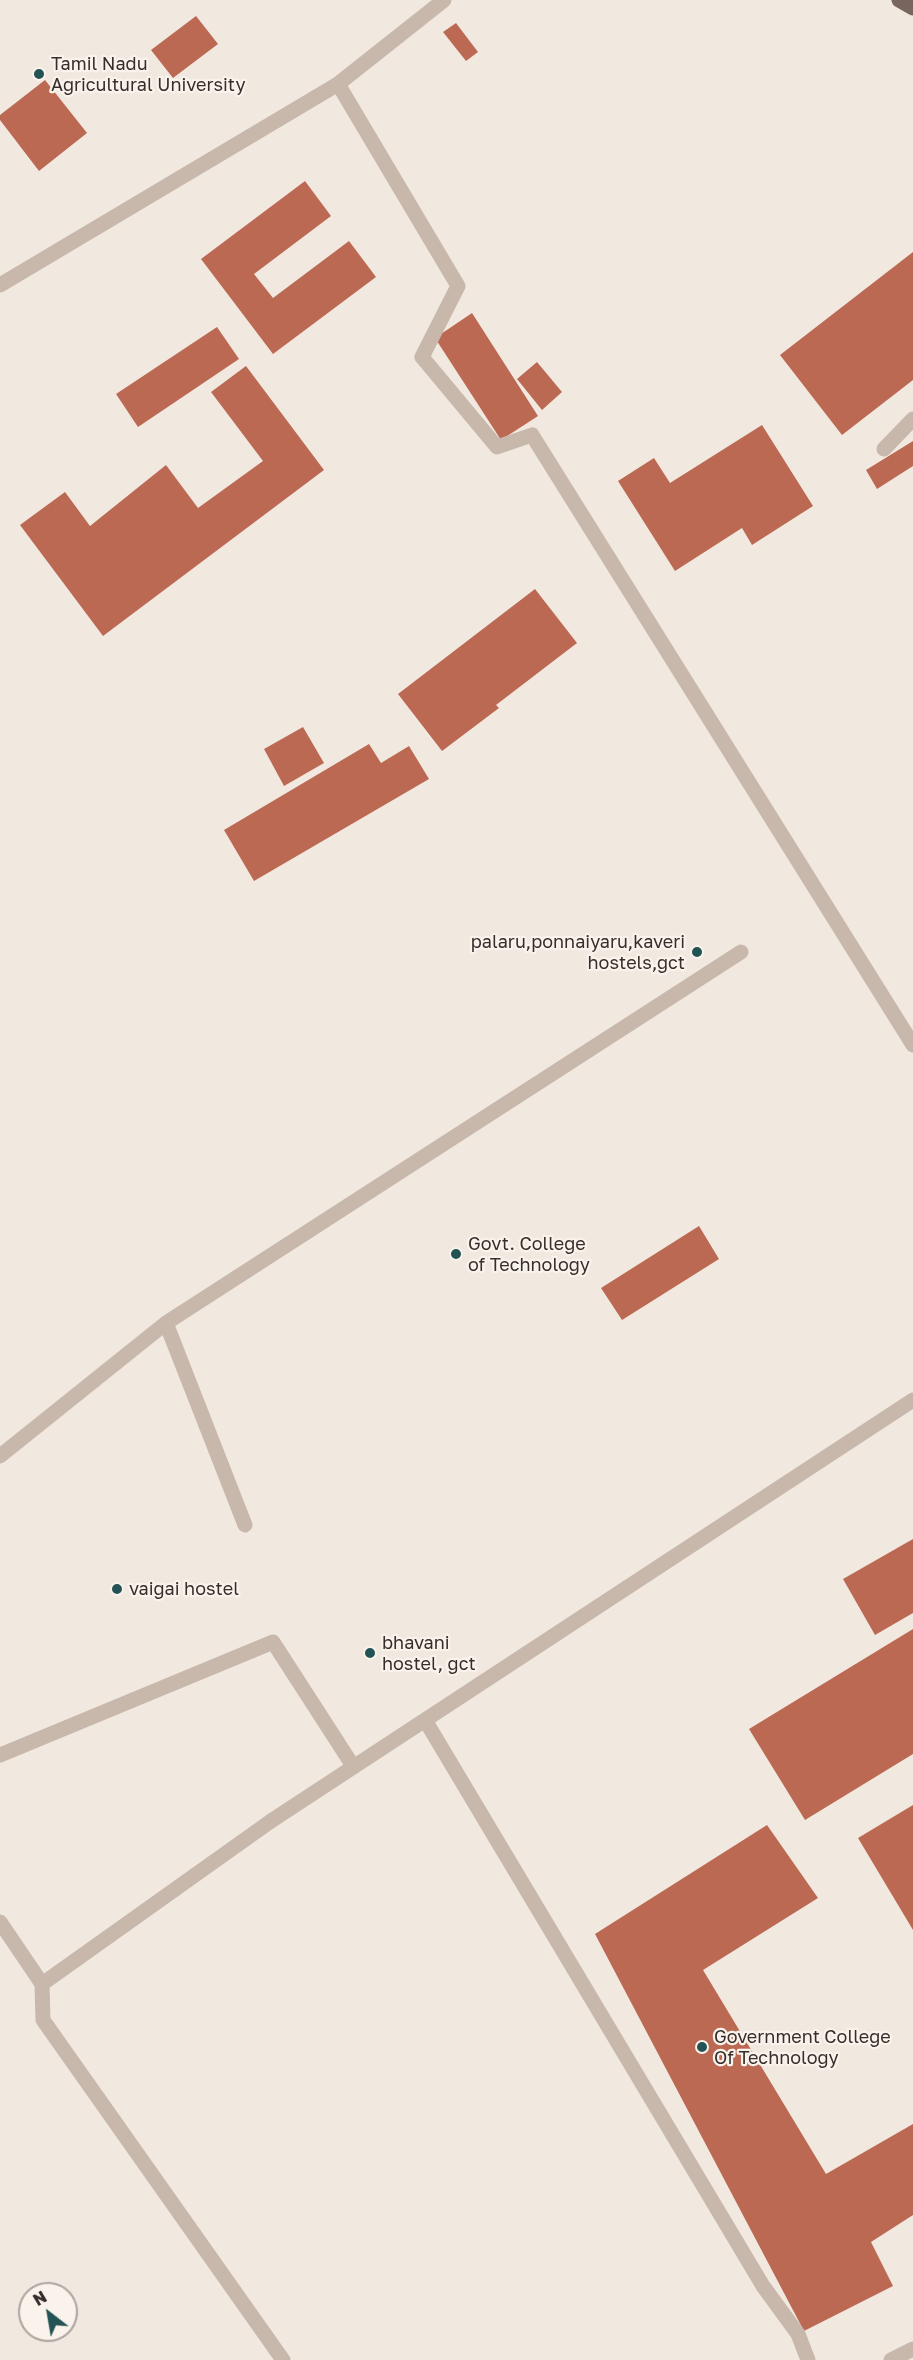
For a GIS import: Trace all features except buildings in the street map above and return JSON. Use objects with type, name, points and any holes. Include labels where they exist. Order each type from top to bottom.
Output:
[{"type":"main road","points":[[899,0],[913,8]]},
{"type":"street","points":[[0,285],[338,84],[444,0]]},
{"type":"street","points":[[338,84],[458,286],[422,357],[497,447],[532,435],[913,1045]]},
{"type":"street","points":[[884,449],[913,419]]},
{"type":"street","points":[[0,1456],[166,1323],[741,952]]},
{"type":"street","points":[[166,1323],[245,1525]]},
{"type":"street","points":[[42,1984],[271,1821],[913,1400]]},
{"type":"street","points":[[0,1755],[273,1642],[353,1767]]},
{"type":"street","points":[[425,1720],[763,2286],[798,2334],[808,2360]]},
{"type":"street","points":[[0,1922],[42,1984],[43,2020],[283,2360]]},
{"type":"street","points":[[891,2360],[913,2349]]},
{"type":"place","name":"Tamil Nadu Agricultural University","points":[[39,74]]},
{"type":"place","name":"palaru,ponnaiyaru,kaveri hostels,gct","points":[[697,952]]},
{"type":"place","name":"Govt. College of Technology","points":[[456,1254]]},
{"type":"place","name":"vaigai hostel","points":[[117,1589]]},
{"type":"place","name":"bhavani hostel, gct","points":[[370,1653]]},
{"type":"place","name":"Government College Of Technology","points":[[702,2047]]}]
